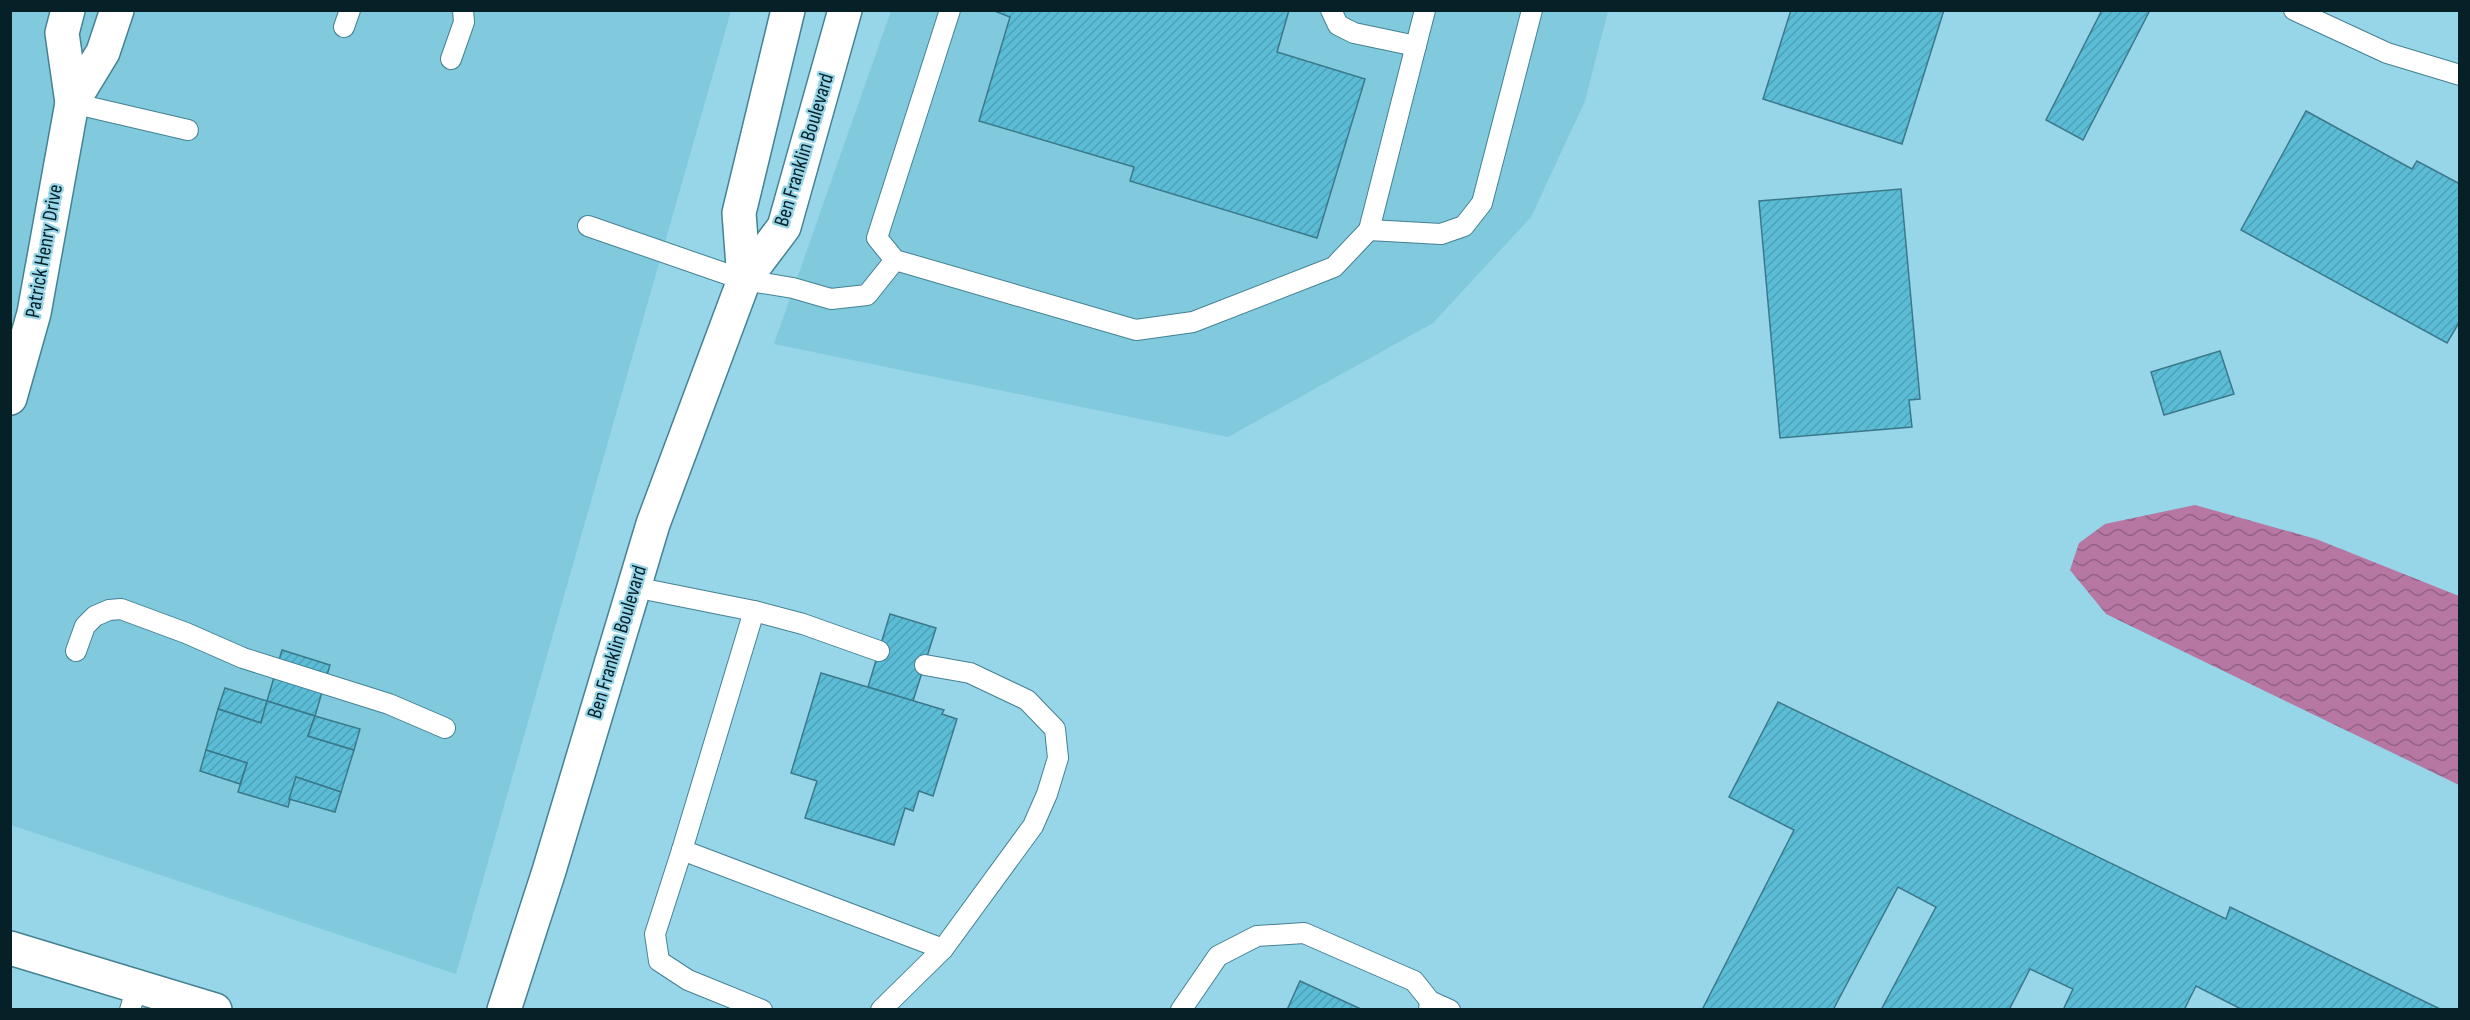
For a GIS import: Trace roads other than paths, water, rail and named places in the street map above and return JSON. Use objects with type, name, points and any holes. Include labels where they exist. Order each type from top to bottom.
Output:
[{"type":"street","name":"Patrick Henry Drive","points":[[10,398],[34,313],[72,103],[62,33],[68,10]]},
{"type":"street","name":"Patrick Henry Drive","points":[[72,103],[103,52],[117,10]]},
{"type":"street","name":"Ben Franklin Boulevard","points":[[744,280],[739,213],[788,10]]},
{"type":"street","name":"Ben Franklin Boulevard","points":[[504,1010],[549,871],[653,524],[744,280],[784,227],[845,10]]},
{"type":"street","points":[[10,948],[134,998],[215,1010]]},
{"type":"lane","points":[[451,59],[464,22],[463,10]]},
{"type":"lane","points":[[950,10],[877,238],[895,260],[1136,330],[1192,321],[1334,267],[1369,230],[1425,10]]},
{"type":"lane","points":[[1332,10],[1338,25],[1354,33],[1416,46]]},
{"type":"lane","points":[[1369,230],[1441,234],[1464,226],[1482,203],[1532,10]]},
{"type":"lane","points":[[2294,10],[2387,53],[2460,75]]},
{"type":"lane","points":[[72,103],[188,130]]},
{"type":"lane","points":[[588,226],[744,280],[793,288],[831,299],[867,295],[895,260]]},
{"type":"lane","points":[[634,587],[754,611],[803,624],[879,651]]},
{"type":"lane","points":[[76,651],[86,626],[95,616],[109,610],[121,609],[186,633],[243,658],[389,704],[445,728]]},
{"type":"lane","points":[[754,611],[655,934],[659,961],[688,980],[762,1010]]},
{"type":"lane","points":[[881,1010],[943,949],[1033,826],[1047,794],[1058,758],[1055,729],[1027,700],[970,673],[925,665]]},
{"type":"lane","points":[[682,850],[943,949]]},
{"type":"lane","points":[[1181,1010],[1218,956],[1257,936],[1304,933],[1414,981],[1429,1005],[1450,1010]]},
{"type":"water","points":[[2195,505],[2316,539],[2459,596],[2459,785],[2106,614],[2070,570],[2079,543],[2105,524]]}]
